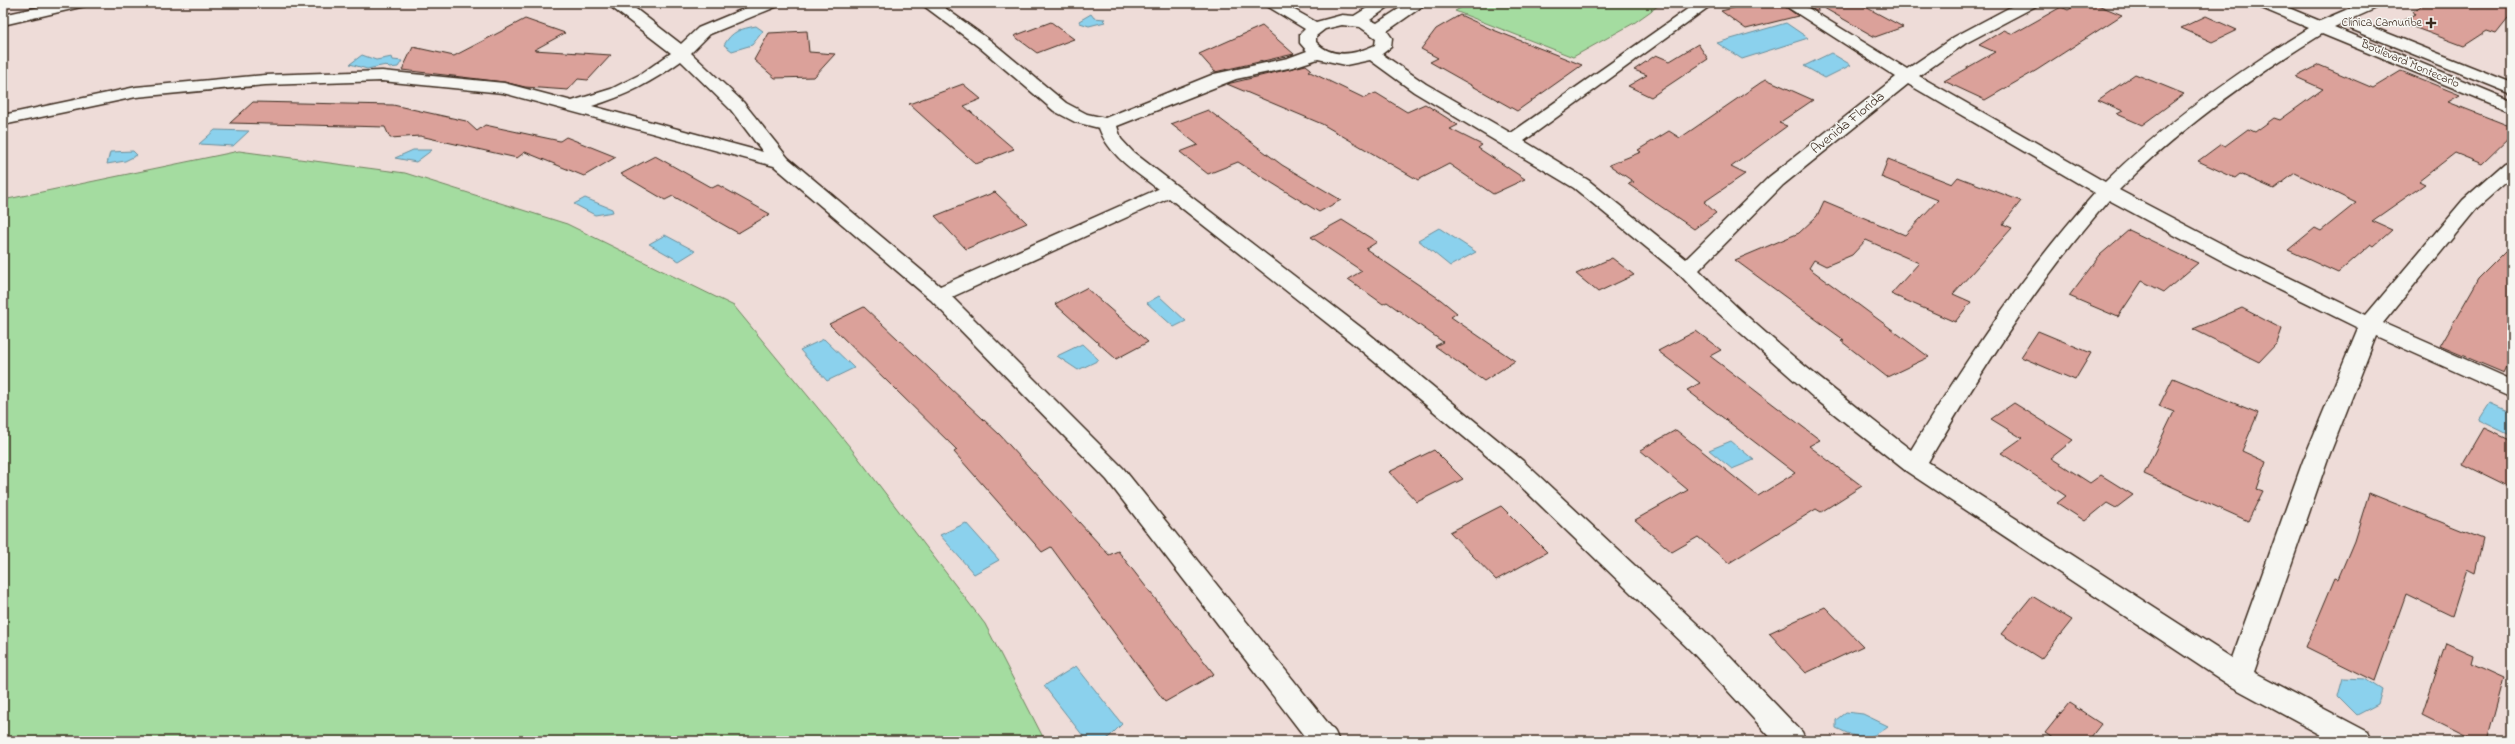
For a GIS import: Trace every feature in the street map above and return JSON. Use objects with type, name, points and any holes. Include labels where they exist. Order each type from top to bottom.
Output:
[{"type":"street","points":[[3,20],[79,3]]},
{"type":"street","points":[[614,3],[626,9],[682,54],[737,106],[781,162],[938,295],[1115,474],[1325,741]]},
{"type":"street","points":[[570,107],[617,93],[647,78],[682,54],[704,31],[772,3]]},
{"type":"street","points":[[928,3],[985,44],[1060,107],[1081,118],[1107,124],[1221,78],[1282,66],[1301,61],[1317,53]]},
{"type":"street","points":[[1270,3],[1313,27]]},
{"type":"street","points":[[1358,21],[1386,3]]},
{"type":"street","points":[[1378,30],[1419,3]]},
{"type":"street","points":[[1512,141],[1706,3]]},
{"type":"street","points":[[1789,3],[1906,77],[2108,192],[2369,326],[2512,389]]},
{"type":"street","name":"Avenida Florida","points":[[1687,270],[1776,181],[1906,77],[1960,40],[2030,3]]},
{"type":"street","name":"Boulevard Montecarlo","points":[[2263,3],[2512,107]]},
{"type":"street","name":"Boulevard Montecarlo","points":[[2301,3],[2512,89]]},
{"type":"street","points":[[1914,465],[1961,386],[2012,309],[2057,250],[2108,192],[2144,155],[2188,116],[2321,27],[2375,3]]},
{"type":"street","points":[[1358,21],[1378,30],[1384,38],[1383,47],[1373,55],[1344,60],[1317,53],[1309,47],[1306,40],[1307,33],[1313,27],[1326,22],[1358,21]]},
{"type":"street","points":[[1373,55],[1420,88],[1512,141],[1581,184],[1687,270],[1713,297],[1821,392],[1914,465],[2239,677],[2358,741]]},
{"type":"street","points":[[3,120],[136,92],[265,80],[382,76],[504,88],[570,107],[781,162]]},
{"type":"street","points":[[1107,124],[1113,141],[1127,156],[1359,337],[1515,467],[1702,645],[1792,741]]},
{"type":"street","points":[[2239,677],[2315,462],[2369,326],[2470,204],[2512,167]]},
{"type":"street","points":[[938,295],[1170,191]]},
{"type":"green space","points":[[1470,3],[1662,3],[1634,23],[1573,57],[1455,11]]},
{"type":"green space","points":[[239,151],[405,173],[567,224],[734,306],[850,447],[985,624],[1045,741],[3,741],[3,200]]},
{"type":"water","points":[[1091,14],[1094,18],[1105,19],[1103,20],[1105,22],[1089,26],[1080,23],[1079,21]]},
{"type":"water","points":[[1786,23],[1808,38],[1742,59],[1717,43]]},
{"type":"water","points":[[756,26],[763,31],[752,45],[732,51],[724,45],[727,40],[737,31]]},
{"type":"water","points":[[1831,53],[1851,65],[1825,78],[1804,66]]},
{"type":"water","points":[[362,55],[376,60],[392,57],[393,60],[402,61],[398,67],[389,68],[386,65],[367,69],[350,64]]},
{"type":"water","points":[[215,130],[249,131],[233,146],[199,144]]},
{"type":"water","points":[[413,150],[432,150],[416,162],[395,158]]},
{"type":"water","points":[[133,151],[137,155],[125,161],[107,164],[110,152]]},
{"type":"water","points":[[585,198],[612,209],[613,212],[595,215],[574,204]]},
{"type":"water","points":[[1439,228],[1476,252],[1450,266],[1418,240]]},
{"type":"water","points":[[665,235],[695,251],[679,261],[649,244]]},
{"type":"water","points":[[1159,296],[1186,321],[1174,327],[1147,303]]},
{"type":"water","points":[[824,339],[854,368],[827,381],[800,350]]},
{"type":"water","points":[[1082,344],[1099,360],[1078,370],[1057,356]]},
{"type":"water","points":[[2490,403],[2512,413],[2512,436],[2479,420]]},
{"type":"water","points":[[1731,441],[1754,460],[1732,469],[1709,450]]},
{"type":"water","points":[[966,523],[999,560],[974,574],[940,535]]},
{"type":"water","points":[[1076,666],[1122,724],[1105,741],[1087,741],[1044,686]]},
{"type":"water","points":[[2343,678],[2365,679],[2382,690],[2378,704],[2357,715],[2338,696]]},
{"type":"water","points":[[1846,712],[1863,714],[1888,726],[1868,737],[1863,738],[1851,735],[1836,728],[1836,720]]},
{"type":"building","points":[[1753,3],[1780,3],[1798,16],[1746,29],[1721,11]]},
{"type":"building","points":[[1803,3],[1858,3],[1903,27],[1875,37],[1817,4],[1818,11]]},
{"type":"building","points":[[2080,3],[2093,3],[2122,15],[2037,70],[1985,100],[1944,81],[1995,52],[1979,45],[2004,30],[2013,34],[2061,7],[2068,10]]},
{"type":"building","points":[[2426,3],[2512,3],[2512,14],[2496,34],[2487,31],[2464,46],[2400,22],[2415,14],[2413,11]]},
{"type":"building","points":[[1460,15],[1582,65],[1517,111],[1430,62],[1438,58],[1421,49],[1436,29]]},
{"type":"building","points":[[2206,16],[2237,30],[2212,42],[2181,28]]},
{"type":"building","points":[[525,19],[565,33],[534,50],[611,55],[588,80],[578,79],[568,90],[525,87],[504,82],[402,70],[413,47],[454,56]]},
{"type":"building","points":[[1051,22],[1074,39],[1037,53],[1014,36]]},
{"type":"building","points":[[1262,26],[1294,54],[1215,72],[1199,54]]},
{"type":"building","points":[[807,31],[809,52],[835,54],[814,77],[775,78],[754,60],[769,33]]},
{"type":"building","points":[[1698,44],[1708,59],[1651,97],[1628,86],[1647,75],[1634,70],[1656,55],[1670,61]]},
{"type":"building","points":[[1306,65],[1311,69],[1308,71],[1364,98],[1376,93],[1407,112],[1425,104],[1458,125],[1450,129],[1482,145],[1478,148],[1525,179],[1493,194],[1449,164],[1418,180],[1322,124],[1227,84]]},
{"type":"building","points":[[2319,65],[2373,88],[2401,71],[2460,95],[2448,102],[2512,127],[2512,135],[2482,164],[2455,153],[2419,181],[2425,184],[2372,221],[2392,230],[2374,246],[2371,244],[2338,273],[2288,250],[2315,228],[2321,231],[2356,203],[2295,173],[2274,189],[2240,174],[2235,178],[2198,161],[2221,144],[2225,146],[2248,129],[2255,132],[2274,118],[2280,120],[2323,89],[2296,77]]},
{"type":"building","points":[[2135,74],[2184,94],[2142,125],[2117,114],[2123,111],[2098,100]]},
{"type":"building","points":[[1766,79],[1813,100],[1779,123],[1787,126],[1731,167],[1745,174],[1704,202],[1716,213],[1694,229],[1628,184],[1634,182],[1609,165],[1641,152],[1638,150],[1669,131],[1680,138]]},
{"type":"building","points":[[963,84],[981,99],[964,106],[1014,149],[976,164],[909,104]]},
{"type":"building","points":[[253,102],[393,105],[466,121],[477,131],[485,125],[560,141],[566,137],[616,157],[584,176],[525,152],[517,158],[420,136],[390,138],[385,127],[230,123]]},
{"type":"building","points":[[1208,110],[1282,165],[1341,200],[1319,212],[1238,162],[1208,174],[1180,152],[1198,145],[1171,124]]},
{"type":"building","points":[[655,156],[712,188],[718,185],[770,214],[738,233],[673,196],[665,200],[621,174]]},
{"type":"building","points":[[1888,159],[1952,184],[1958,177],[2021,201],[2003,224],[2012,228],[1953,294],[1971,302],[1955,322],[1891,294],[1919,263],[1866,240],[1852,255],[1826,266],[1814,260],[1809,268],[1929,357],[1887,377],[1841,341],[1844,340],[1735,260],[1799,233],[1817,216],[1824,201],[1905,235],[1938,200],[1881,177]]},
{"type":"building","points":[[995,192],[1027,223],[966,249],[935,216]]},
{"type":"building","points":[[1342,220],[1377,242],[1366,249],[1441,300],[1457,313],[1451,317],[1515,361],[1484,381],[1435,346],[1443,342],[1387,302],[1383,304],[1348,279],[1362,271],[1311,237]]},
{"type":"building","points":[[2129,230],[2198,263],[2164,292],[2142,281],[2118,317],[2069,296],[2100,255]]},
{"type":"building","points":[[2512,245],[2512,356],[2504,373],[2440,346],[2479,278]]},
{"type":"building","points":[[1612,258],[1634,275],[1598,292],[1576,274]]},
{"type":"building","points":[[1086,288],[1148,342],[1116,359],[1055,304]]},
{"type":"building","points":[[864,307],[1000,435],[1109,555],[1118,551],[1214,674],[1165,702],[1051,547],[1042,552],[954,452],[957,450],[829,324]]},
{"type":"building","points":[[2242,308],[2282,329],[2277,343],[2259,362],[2193,329]]},
{"type":"building","points":[[1696,331],[1721,350],[1710,356],[1820,440],[1809,446],[1862,486],[1821,512],[1816,509],[1729,563],[1698,537],[1672,552],[1635,520],[1688,490],[1640,450],[1676,430],[1758,496],[1795,473],[1687,390],[1700,383],[1658,351]]},
{"type":"building","points":[[2038,331],[2091,353],[2075,380],[2021,357]]},
{"type":"building","points":[[2173,378],[2258,413],[2242,451],[2266,462],[2257,489],[2263,491],[2248,521],[2144,474],[2174,412],[2159,406]]},
{"type":"building","points":[[2014,403],[2073,440],[2051,458],[2090,483],[2101,475],[2133,495],[2116,508],[2107,503],[2085,521],[2057,503],[2066,496],[2001,453],[2022,438],[1991,419]]},
{"type":"building","points":[[2484,428],[2512,441],[2512,488],[2463,464]]},
{"type":"building","points":[[1434,450],[1463,479],[1417,502],[1389,472]]},
{"type":"building","points":[[2369,493],[2483,539],[2475,573],[2467,569],[2452,616],[2406,594],[2375,681],[2306,647],[2335,578],[2338,579],[2354,541]]},
{"type":"building","points":[[1501,506],[1547,552],[1496,580],[1450,532]]},
{"type":"building","points":[[2032,596],[2072,620],[2041,659],[2001,634]]},
{"type":"building","points":[[1825,607],[1863,646],[1806,673],[1769,633]]},
{"type":"building","points":[[2446,643],[2473,655],[2471,663],[2504,678],[2487,741],[2474,741],[2422,715]]},
{"type":"building","points":[[2069,703],[2101,724],[2088,741],[2057,741],[2045,733]]},
{"type":"place","name":"Clínica Camuribe","points":[[2431,23]]}]
